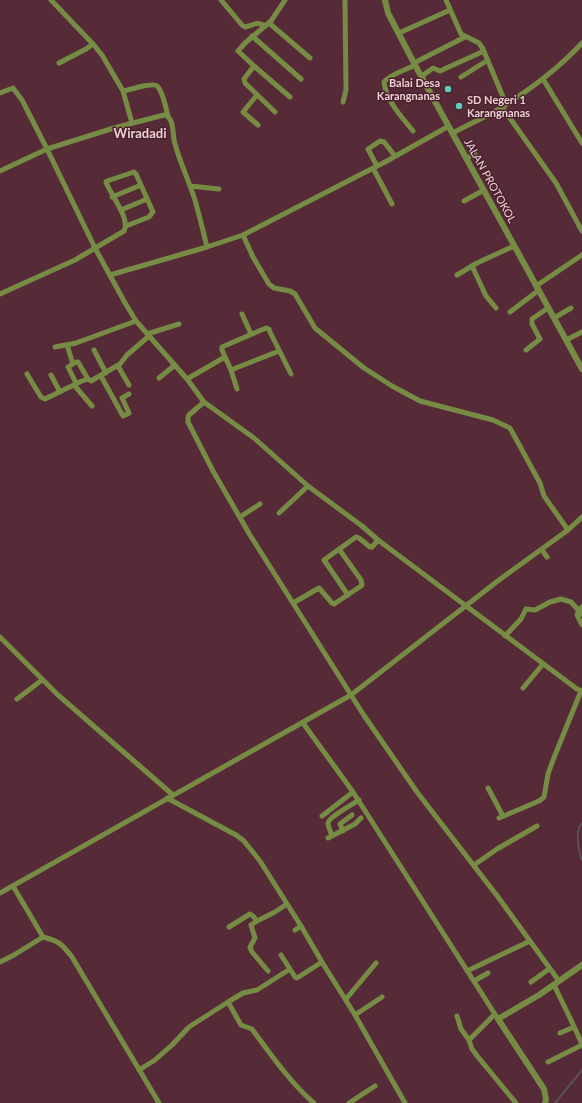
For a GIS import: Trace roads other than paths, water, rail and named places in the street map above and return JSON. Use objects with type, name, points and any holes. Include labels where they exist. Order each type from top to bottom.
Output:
[{"type":"street","points":[[51,0],[93,44],[104,58],[123,91],[132,123]]},
{"type":"street","points":[[221,0],[242,25],[246,27],[255,23],[267,24],[310,58]]},
{"type":"street","points":[[285,0],[267,24],[252,36],[238,51],[290,97]]},
{"type":"street","points":[[344,102],[346,90],[345,0]]},
{"type":"street","name":"JALAN PROTOKOL","points":[[385,0],[388,13],[415,64],[582,369]]},
{"type":"street","points":[[446,0],[460,33],[479,44],[484,51],[504,106],[556,183],[582,231]]},
{"type":"street","points":[[399,33],[450,10]]},
{"type":"street","points":[[252,36],[301,79]]},
{"type":"street","points":[[413,131],[392,104],[384,82],[385,80],[465,37]]},
{"type":"street","points":[[453,133],[504,106],[564,62],[582,43]]},
{"type":"street","points":[[59,63],[93,44]]},
{"type":"street","points":[[422,76],[432,69],[440,72],[484,51]]},
{"type":"street","points":[[461,77],[488,60]]},
{"type":"street","points":[[254,66],[245,77],[244,81],[247,86],[275,112]]},
{"type":"street","points":[[542,79],[582,143]]},
{"type":"street","points":[[123,91],[150,84],[155,84],[157,86],[162,96],[168,116],[171,120],[174,142],[190,186],[208,247]]},
{"type":"street","points":[[0,93],[11,88],[15,90],[22,100],[95,248],[136,320],[187,379],[204,402],[254,438],[308,486],[362,526],[378,540],[505,636],[582,691],[553,760],[548,774],[544,797],[539,801],[501,817],[488,788]]},
{"type":"street","points":[[257,95],[243,112],[258,125]]},
{"type":"street","points":[[0,171],[47,148],[164,114],[168,116]]},
{"type":"street","points":[[110,275],[208,247],[243,235],[375,167],[449,126]]},
{"type":"street","points":[[392,204],[368,149],[380,141],[384,142],[395,156]]},
{"type":"street","points":[[467,158],[475,154]]},
{"type":"street","points":[[0,294],[75,260],[124,231],[126,226],[152,215],[153,212],[134,172],[106,182],[112,196],[121,210],[126,226]]},
{"type":"street","points":[[112,196],[141,185]]},
{"type":"street","points":[[190,186],[219,189]]},
{"type":"street","points":[[464,201],[484,190]]},
{"type":"street","points":[[121,210],[147,199]]},
{"type":"street","points":[[243,235],[252,257],[269,284],[274,288],[290,291],[296,294],[315,328],[364,368],[392,386],[420,401],[493,420],[510,428],[540,483],[544,496],[568,530]]},
{"type":"street","points":[[457,275],[472,266],[514,246]]},
{"type":"street","points":[[510,312],[537,288],[582,255]]},
{"type":"street","points":[[472,266],[486,296],[496,308]]},
{"type":"street","points":[[526,350],[540,338],[532,324],[532,319],[548,308]]},
{"type":"street","points":[[554,318],[571,308]]},
{"type":"street","points":[[242,314],[251,334]]},
{"type":"street","points":[[55,347],[76,343],[136,320]]},
{"type":"street","points":[[27,374],[44,399],[88,379],[91,381],[118,366],[148,335],[179,324]]},
{"type":"street","points":[[237,389],[222,347],[262,329],[267,328],[291,374]]},
{"type":"street","points":[[566,340],[582,332]]},
{"type":"street","points":[[67,345],[73,364]]},
{"type":"street","points":[[94,350],[103,374],[123,416],[129,412],[122,398]]},
{"type":"street","points":[[231,370],[279,351]]},
{"type":"street","points":[[187,379],[225,356]]},
{"type":"street","points":[[88,379],[78,362],[68,367],[75,384],[92,406]]},
{"type":"street","points":[[159,378],[175,365]]},
{"type":"street","points":[[118,366],[129,385]]},
{"type":"street","points":[[51,375],[60,392]]},
{"type":"street","points":[[115,401],[128,394]]},
{"type":"street","points":[[204,402],[189,415],[188,422],[213,470],[293,603],[363,714],[417,792],[474,865],[559,981]]},
{"type":"street","points":[[279,513],[308,486]]},
{"type":"street","points":[[240,516],[260,504]]},
{"type":"street","points":[[0,893],[351,695],[466,606],[568,530],[582,517]]},
{"type":"street","points":[[348,595],[324,562],[356,537],[370,547],[372,547],[378,540]]},
{"type":"street","points":[[293,603],[317,588],[320,589],[333,604],[362,586],[362,582],[339,549]]},
{"type":"street","points":[[542,550],[547,557]]},
{"type":"street","points":[[505,636],[521,619],[525,610],[535,610],[550,602],[561,599],[571,602],[581,610],[577,615],[582,626]]},
{"type":"street","points":[[0,637],[42,680],[173,795]]},
{"type":"street","points":[[523,688],[543,664]]},
{"type":"street","points":[[18,699],[42,680]]},
{"type":"street","points":[[303,723],[359,800],[467,971],[544,1089],[546,1099],[545,1103]]},
{"type":"street","points":[[322,816],[353,792]]},
{"type":"street","points":[[167,798],[244,841],[260,861],[346,999],[405,1103]]},
{"type":"street","points":[[359,800],[330,820],[328,825],[330,837],[343,831],[361,818]]},
{"type":"street","points":[[343,831],[340,824],[352,815]]},
{"type":"street","points":[[474,865],[497,849],[537,826]]},
{"type":"street","points":[[13,886],[43,937],[58,942],[66,950],[159,1103]]},
{"type":"street","points":[[268,971],[251,949],[250,945],[255,938],[252,925],[276,912],[287,904]]},
{"type":"street","points":[[229,927],[250,914],[257,921]]},
{"type":"street","points":[[295,930],[301,926]]},
{"type":"street","points":[[0,962],[43,937]]},
{"type":"street","points":[[467,971],[530,942]]},
{"type":"street","points":[[281,955],[297,978],[322,962]]},
{"type":"street","points":[[346,999],[376,963]]},
{"type":"street","points":[[469,1040],[497,1017],[554,986],[582,965]]},
{"type":"street","points":[[139,1070],[155,1060],[188,1028],[242,993],[256,990],[290,969]]},
{"type":"street","points":[[530,982],[550,969]]},
{"type":"street","points":[[474,981],[488,973]]},
{"type":"street","points":[[548,1062],[582,1045],[554,986]]},
{"type":"street","points":[[355,1015],[382,997]]},
{"type":"street","points":[[228,1002],[241,1025],[252,1029],[294,1083],[305,1096],[314,1103]]},
{"type":"street","points":[[457,1016],[461,1029],[469,1040],[472,1049],[516,1103]]},
{"type":"street","points":[[560,1033],[574,1027]]},
{"type":"street","points":[[349,1103],[375,1086]]},
{"type":"waterway","points":[[582,823],[578,831],[578,845],[582,860]]},
{"type":"waterway","points":[[555,1103],[582,1070]]},
{"type":"place","name":"Balai Desa Karangnanas","points":[[448,89]]},
{"type":"place","name":"SD Negeri 1 Karangnanas","points":[[459,106]]},
{"type":"district","name":"Wiradadi","points":[[140,134]]}]
